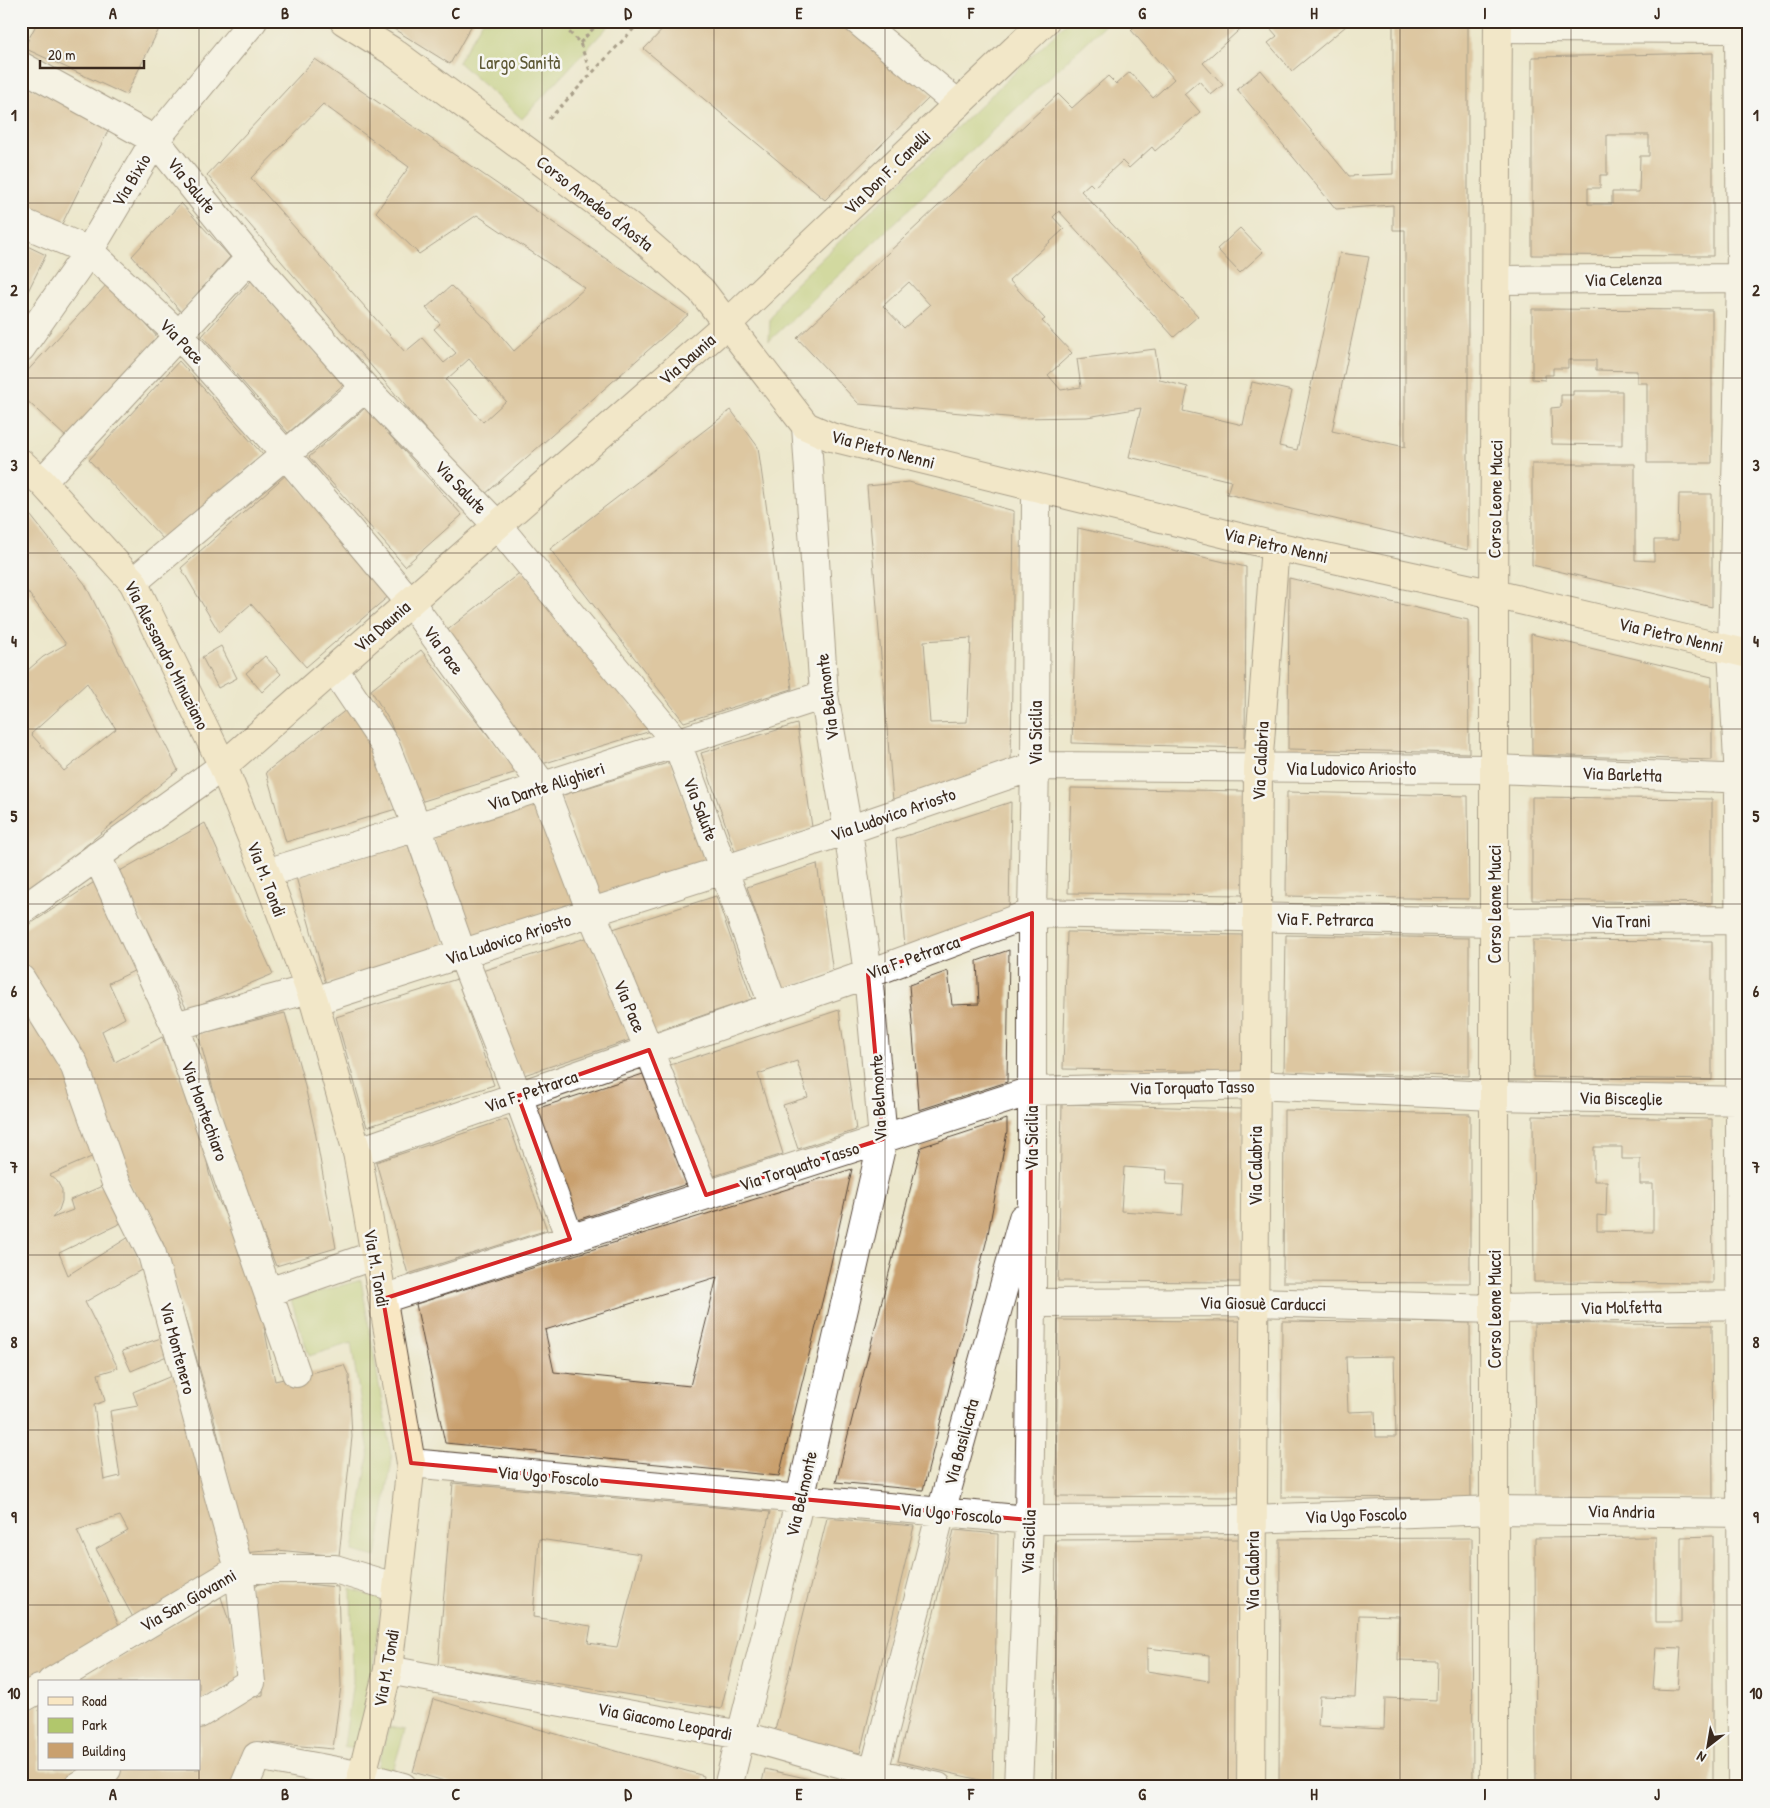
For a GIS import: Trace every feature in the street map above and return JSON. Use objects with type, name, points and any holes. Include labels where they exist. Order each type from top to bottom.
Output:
[{"type":"street","name":"Via Bixio","points":[[21,348],[89,251],[155,140],[253,21]]},
{"type":"street","name":"Corso Amedeo d'Aosta","points":[[344,21],[392,51],[627,225],[702,290],[806,426]]},
{"type":"street","points":[[858,21],[958,104]]},
{"type":"street","name":"Via Don F. Canelli","points":[[728,323],[786,270],[1045,21]]},
{"type":"street","points":[[1498,25],[1739,29],[1745,278],[1740,651],[1744,779],[1745,1305],[1742,1787]]},
{"type":"street","name":"Corso Leone Mucci","points":[[1494,1787],[1494,594],[1498,25]]},
{"type":"street","name":"Via Salute","points":[[21,66],[155,140],[250,258],[365,388],[498,525],[677,743],[774,1007]]},
{"type":"street","name":"Via Pace","points":[[21,222],[89,251],[178,335],[286,455],[410,602],[543,786],[591,912],[649,1050],[706,1195]]},
{"type":"street","points":[[42,482],[250,258]]},
{"type":"street","name":"Via Celenza","points":[[1497,280],[1745,278]]},
{"type":"street","name":"Via Daunia","points":[[21,911],[223,766],[728,323]]},
{"type":"street","points":[[133,582],[365,388]]},
{"type":"street","name":"Via Pietro Nenni","points":[[806,426],[831,437],[1276,546],[1740,651]]},
{"type":"street","name":"Via Belmonte","points":[[728,1787],[800,1499],[883,1139],[868,974],[848,830],[824,696],[806,426]]},
{"type":"street","name":"Via Alessandro Minuziano","points":[[21,463],[42,482],[133,582],[223,766]]},
{"type":"street","name":"Via Sicilia","points":[[1018,1787],[1029,1520],[1032,1303],[1031,1091],[1036,488]]},
{"type":"street","name":"Via Calabria","points":[[1251,1787],[1258,768],[1276,546]]},
{"type":"street","points":[[334,669],[385,746],[417,827],[462,954],[518,1096],[570,1239]]},
{"type":"street","name":"Via Dante Alighieri","points":[[266,873],[417,827],[824,696]]},
{"type":"street","name":"Via M. Tondi","points":[[223,766],[312,995],[357,1152],[411,1463],[388,1670],[361,1782]]},
{"type":"street","name":"Via Ludovico Ariosto","points":[[175,1026],[312,995],[462,954],[848,830],[1035,766],[1494,769]]},
{"type":"street","name":"Via Barletta","points":[[1494,769],[1744,779]]},
{"type":"street","name":"Via Montechiaro","points":[[97,856],[175,1026],[296,1373]]},
{"type":"street","name":"Via F. Petrarca","points":[[357,1152],[868,974],[1032,913],[1494,922]]},
{"type":"street","name":"Via Trani","points":[[1494,922],[1744,920]]},
{"type":"street","name":"Via Montenero","points":[[21,979],[74,1064],[115,1180],[152,1254],[239,1569],[251,1682],[200,1713]]},
{"type":"street","name":"Via Torquato Tasso","points":[[383,1299],[1031,1091],[1255,1085],[1494,1096]]},
{"type":"street","name":"Via Bisceglie","points":[[1494,1096],[1744,1101]]},
{"type":"street","name":"Via Basilicata","points":[[872,1780],[941,1512],[1032,1186]]},
{"type":"street","points":[[269,1292],[375,1255]]},
{"type":"street","name":"Via Giosuè Carducci","points":[[1032,1303],[1254,1302],[1494,1309]]},
{"type":"street","name":"Via Molfetta","points":[[1494,1309],[1745,1305]]},
{"type":"street","name":"Via Ugo Foscolo","points":[[411,1463],[1029,1520],[1252,1519],[1494,1510]]},
{"type":"street","name":"Via Andria","points":[[1494,1510],[1745,1513]]},
{"type":"street","name":"Via San Giovanni","points":[[54,1680],[239,1569],[335,1569],[397,1588]]},
{"type":"street","name":"Via Giacomo Leopardi","points":[[388,1670],[741,1735],[872,1780],[938,1787]]},
{"type":"street","points":[[21,1699],[38,1690]]},
{"type":"street","points":[[244,1787],[257,1756],[361,1782],[403,1787]]},
{"type":"street","points":[[80,1786],[105,1770]]},
{"type":"path","points":[[558,21],[580,43],[591,74]]},
{"type":"path","points":[[580,43],[600,21]]},
{"type":"path","points":[[549,119],[641,21]]},
{"type":"highlighted area","points":[[1032,913],[1029,1520],[411,1463],[383,1299],[570,1239],[518,1096],[649,1050],[706,1195],[883,1139],[868,974]]},
{"type":"green space","name":"Largo Sanità","points":[[483,21],[613,21],[522,119],[458,62]]},
{"type":"green space","points":[[1068,21],[1109,21],[769,341],[770,319],[784,295]]},
{"type":"green space","points":[[361,1280],[392,1460],[376,1557],[353,1551],[369,1452],[351,1343],[309,1356],[291,1300]]},
{"type":"green space","points":[[351,1589],[381,1599],[373,1674],[356,1750],[344,1746],[353,1681]]},
{"type":"green space","points":[[389,1727],[405,1730],[388,1787],[371,1787]]},
{"type":"building","points":[[38,21],[163,21],[126,95],[24,48]]},
{"type":"building","points":[[381,21],[474,21],[450,64]]},
{"type":"building","points":[[671,21],[841,21],[932,95],[825,200],[644,49]]},
{"type":"building","points":[[1140,21],[1249,21],[1203,63],[1223,85],[1211,95],[1199,81],[1184,94],[1200,112],[1155,151],[1152,147],[1129,168],[1122,161],[1094,187],[1090,183],[1081,191],[1198,316],[1174,337],[1059,211],[1053,217],[1064,229],[1009,280],[1045,319],[1042,321],[1072,353],[1048,375],[1061,390],[1081,387],[1077,359],[1155,349],[1160,380],[1188,387],[1183,411],[1243,425],[1252,382],[1292,391],[1279,446],[1297,450],[1340,253],[1369,257],[1332,431],[1405,447],[1405,230],[1393,230],[1393,205],[1336,209],[1237,89],[1261,70],[1349,176],[1393,174],[1393,21],[1468,21],[1468,550],[1227,494],[1231,481],[1129,457],[1141,408],[1087,417],[1018,418],[859,404],[797,338],[1058,94],[1072,108],[1108,76],[1116,84],[1130,72],[1153,98],[1174,79],[1131,30]],"holes":[[[909,282],[930,305],[904,328],[883,306]]]},
{"type":"building","points":[[1264,21],[1352,21],[1292,71],[1268,43],[1277,36]]},
{"type":"building","points":[[1713,53],[1713,256],[1532,255],[1532,57]],"holes":[[[1607,135],[1649,135],[1649,156],[1640,156],[1639,192],[1612,192],[1612,204],[1588,204],[1588,188],[1600,188],[1600,175],[1607,175]]]},
{"type":"building","points":[[315,59],[688,315],[483,496],[207,175]],"holes":[[[323,104],[409,167],[376,212],[419,254],[477,215],[585,288],[514,351],[490,323],[451,286],[426,308],[440,324],[434,329],[456,353],[444,363],[422,338],[405,352],[251,178]],[[469,359],[506,401],[483,422],[446,380]]]},
{"type":"building","points":[[21,83],[111,125],[61,226],[21,208]]},
{"type":"building","points":[[181,203],[230,257],[181,312],[132,256]]},
{"type":"building","points":[[1240,228],[1263,252],[1240,273],[1217,249]]},
{"type":"building","points":[[21,243],[46,255],[21,305]]},
{"type":"building","points":[[251,281],[344,384],[288,433],[202,336]]},
{"type":"building","points":[[109,282],[158,338],[68,439],[21,395],[21,378]]},
{"type":"building","points":[[1532,309],[1712,310],[1712,463],[1647,463],[1647,383],[1637,383],[1637,371],[1596,370],[1596,360],[1568,360],[1568,368],[1553,368],[1553,375],[1545,375],[1545,380],[1532,379]]},
{"type":"building","points":[[179,361],[263,455],[165,541],[89,460]]},
{"type":"building","points":[[1573,391],[1622,391],[1622,445],[1552,444],[1551,408],[1561,407],[1561,395],[1573,395]]},
{"type":"building","points":[[365,408],[462,515],[405,566],[309,457]]},
{"type":"building","points":[[731,410],[758,447],[792,689],[684,722],[550,549]]},
{"type":"building","points":[[1532,464],[1635,464],[1635,560],[1654,561],[1654,540],[1678,540],[1679,494],[1712,494],[1712,607],[1532,565]]},
{"type":"building","points":[[287,474],[391,594],[306,667],[251,604],[219,632],[181,568]]},
{"type":"building","points":[[909,482],[1014,511],[1011,762],[893,801],[867,486]],"holes":[[[971,638],[967,722],[930,723],[924,641]]]},
{"type":"building","points":[[21,506],[85,584],[178,770],[62,865],[21,893],[21,676],[43,657],[66,644],[21,583]],"holes":[[[87,683],[116,729],[64,771],[31,734]]]},
{"type":"building","points":[[1078,528],[1246,567],[1245,748],[1072,743]]},
{"type":"building","points":[[523,570],[651,731],[542,764],[440,636]]},
{"type":"building","points":[[1289,578],[1468,620],[1469,753],[1288,749]]},
{"type":"building","points":[[1531,634],[1712,677],[1712,760],[1532,755]]},
{"type":"building","points":[[221,646],[237,678],[218,688],[202,657]]},
{"type":"building","points":[[421,650],[517,772],[420,802],[390,722],[371,690]]},
{"type":"building","points":[[265,656],[281,674],[262,692],[246,673]]},
{"type":"building","points":[[351,706],[368,733],[396,809],[286,842],[266,772]]},
{"type":"building","points":[[797,724],[812,827],[735,852],[701,753]]},
{"type":"building","points":[[671,762],[705,861],[599,896],[560,796]]},
{"type":"building","points":[[1071,788],[1245,791],[1244,895],[1068,893]]},
{"type":"building","points":[[1287,792],[1468,796],[1469,899],[1286,896]]},
{"type":"building","points":[[1532,797],[1712,799],[1712,903],[1532,900]]},
{"type":"building","points":[[1011,802],[1009,912],[905,948],[896,839]]},
{"type":"building","points":[[537,803],[576,903],[470,937],[432,835]]},
{"type":"building","points":[[205,823],[273,974],[187,1010],[118,872]]},
{"type":"building","points":[[407,843],[445,946],[326,984],[296,877]]},
{"type":"building","points":[[817,864],[833,972],[782,990],[747,887]]},
{"type":"building","points":[[99,879],[142,967],[109,983],[125,1018],[102,1031],[115,1062],[162,1037],[187,1094],[195,1126],[201,1126],[209,1173],[217,1197],[242,1250],[269,1326],[264,1327],[275,1381],[344,1365],[349,1376],[352,1437],[339,1556],[277,1550],[244,1553],[232,1492],[213,1415],[163,1243],[124,1174],[73,1047],[21,958],[21,930]]},
{"type":"building","points":[[716,896],[752,999],[653,1032],[613,929]]},
{"type":"building","points":[[1067,932],[1244,935],[1243,1072],[1063,1069]]},
{"type":"building","points":[[1286,935],[1469,938],[1469,1076],[1284,1073]]},
{"type":"building","points":[[589,937],[630,1040],[521,1076],[482,971]]},
{"type":"building","points":[[1533,940],[1712,941],[1712,1080],[1533,1077]]},
{"type":"building","points":[[1009,950],[1007,1082],[919,1110],[909,985],[948,971],[952,1005],[979,1004],[977,961]]},
{"type":"building","points":[[457,979],[494,1085],[367,1127],[336,1017]]},
{"type":"building","points":[[21,998],[72,1084],[96,1155],[50,1175],[57,1181],[62,1190],[62,1201],[59,1210],[52,1218],[73,1210],[70,1200],[107,1184],[123,1222],[59,1253],[68,1275],[129,1237],[143,1269],[85,1302],[118,1368],[98,1374],[105,1401],[94,1405],[104,1480],[120,1476],[110,1411],[138,1406],[133,1392],[181,1372],[225,1566],[135,1621],[96,1549],[128,1531],[120,1516],[77,1530],[121,1630],[21,1691]]},
{"type":"building","points":[[839,1010],[856,1130],[798,1149],[783,1105],[808,1097],[797,1061],[758,1074],[783,1154],[711,1177],[667,1066]]},
{"type":"building","points":[[285,1013],[315,1131],[336,1248],[276,1266],[230,1150],[198,1034]]},
{"type":"building","points":[[643,1074],[687,1184],[574,1221],[533,1110]]},
{"type":"building","points":[[1062,1104],[1243,1109],[1241,1282],[1058,1281]],"holes":[[[1124,1167],[1167,1170],[1166,1184],[1184,1185],[1182,1215],[1121,1211]]]},
{"type":"building","points":[[1284,1110],[1470,1114],[1470,1283],[1283,1282]]},
{"type":"building","points":[[1533,1116],[1712,1119],[1713,1283],[1534,1282]],"holes":[[[1594,1147],[1622,1147],[1622,1159],[1640,1159],[1640,1184],[1653,1184],[1653,1232],[1597,1231],[1597,1215],[1606,1216],[1607,1181],[1594,1181]]]},
{"type":"building","points":[[507,1119],[547,1230],[408,1274],[376,1162]]},
{"type":"building","points":[[1007,1119],[1007,1132],[987,1239],[923,1490],[836,1482],[921,1147]]},
{"type":"building","points":[[852,1169],[825,1290],[779,1476],[445,1443],[416,1304]],"holes":[[[717,1277],[690,1386],[554,1372],[545,1330]]]},
{"type":"building","points":[[1058,1320],[1241,1321],[1240,1497],[1056,1496]]},
{"type":"building","points":[[1282,1321],[1470,1323],[1471,1498],[1281,1497]],"holes":[[[1394,1356],[1396,1437],[1376,1437],[1375,1411],[1348,1412],[1346,1357]]]},
{"type":"building","points":[[1534,1323],[1712,1325],[1713,1499],[1535,1499]]},
{"type":"building","points":[[170,1335],[174,1353],[131,1371],[122,1351]]},
{"type":"building","points":[[453,1483],[770,1512],[721,1709],[438,1665]],"holes":[[[539,1539],[641,1554],[617,1647],[588,1643],[591,1626],[533,1617]]]},
{"type":"building","points":[[827,1518],[914,1526],[860,1753],[774,1734]]},
{"type":"building","points":[[954,1530],[998,1534],[993,1783],[898,1761]]},
{"type":"building","points":[[1713,1536],[1713,1787],[1536,1787],[1535,1538],[1656,1537],[1656,1622],[1681,1622],[1681,1537]],"holes":[[[1656,1647],[1681,1648],[1678,1690],[1653,1689]]]},
{"type":"building","points":[[1472,1538],[1473,1787],[1279,1787],[1280,1539]],"holes":[[[1359,1615],[1399,1616],[1398,1660],[1437,1661],[1436,1700],[1385,1698],[1384,1729],[1318,1726],[1320,1696],[1355,1697]]]},
{"type":"building","points":[[1239,1539],[1238,1787],[1053,1787],[1056,1540]],"holes":[[[1147,1648],[1209,1655],[1209,1681],[1147,1671]]]},
{"type":"building","points":[[272,1581],[338,1587],[341,1686],[333,1749],[259,1742],[240,1787],[94,1787],[121,1770],[200,1770],[200,1724],[246,1699],[263,1695],[264,1671],[249,1587]]},
{"type":"building","points":[[221,1597],[233,1634],[238,1680],[200,1701],[200,1680],[81,1680]]},
{"type":"building","points":[[433,1699],[704,1776],[702,1787],[465,1787],[413,1772]]},
{"type":"building","points":[[38,1705],[38,1770],[83,1770],[56,1787],[21,1787],[21,1714]]},
{"type":"building","points":[[765,1769],[841,1786],[841,1787],[761,1787]]}]
